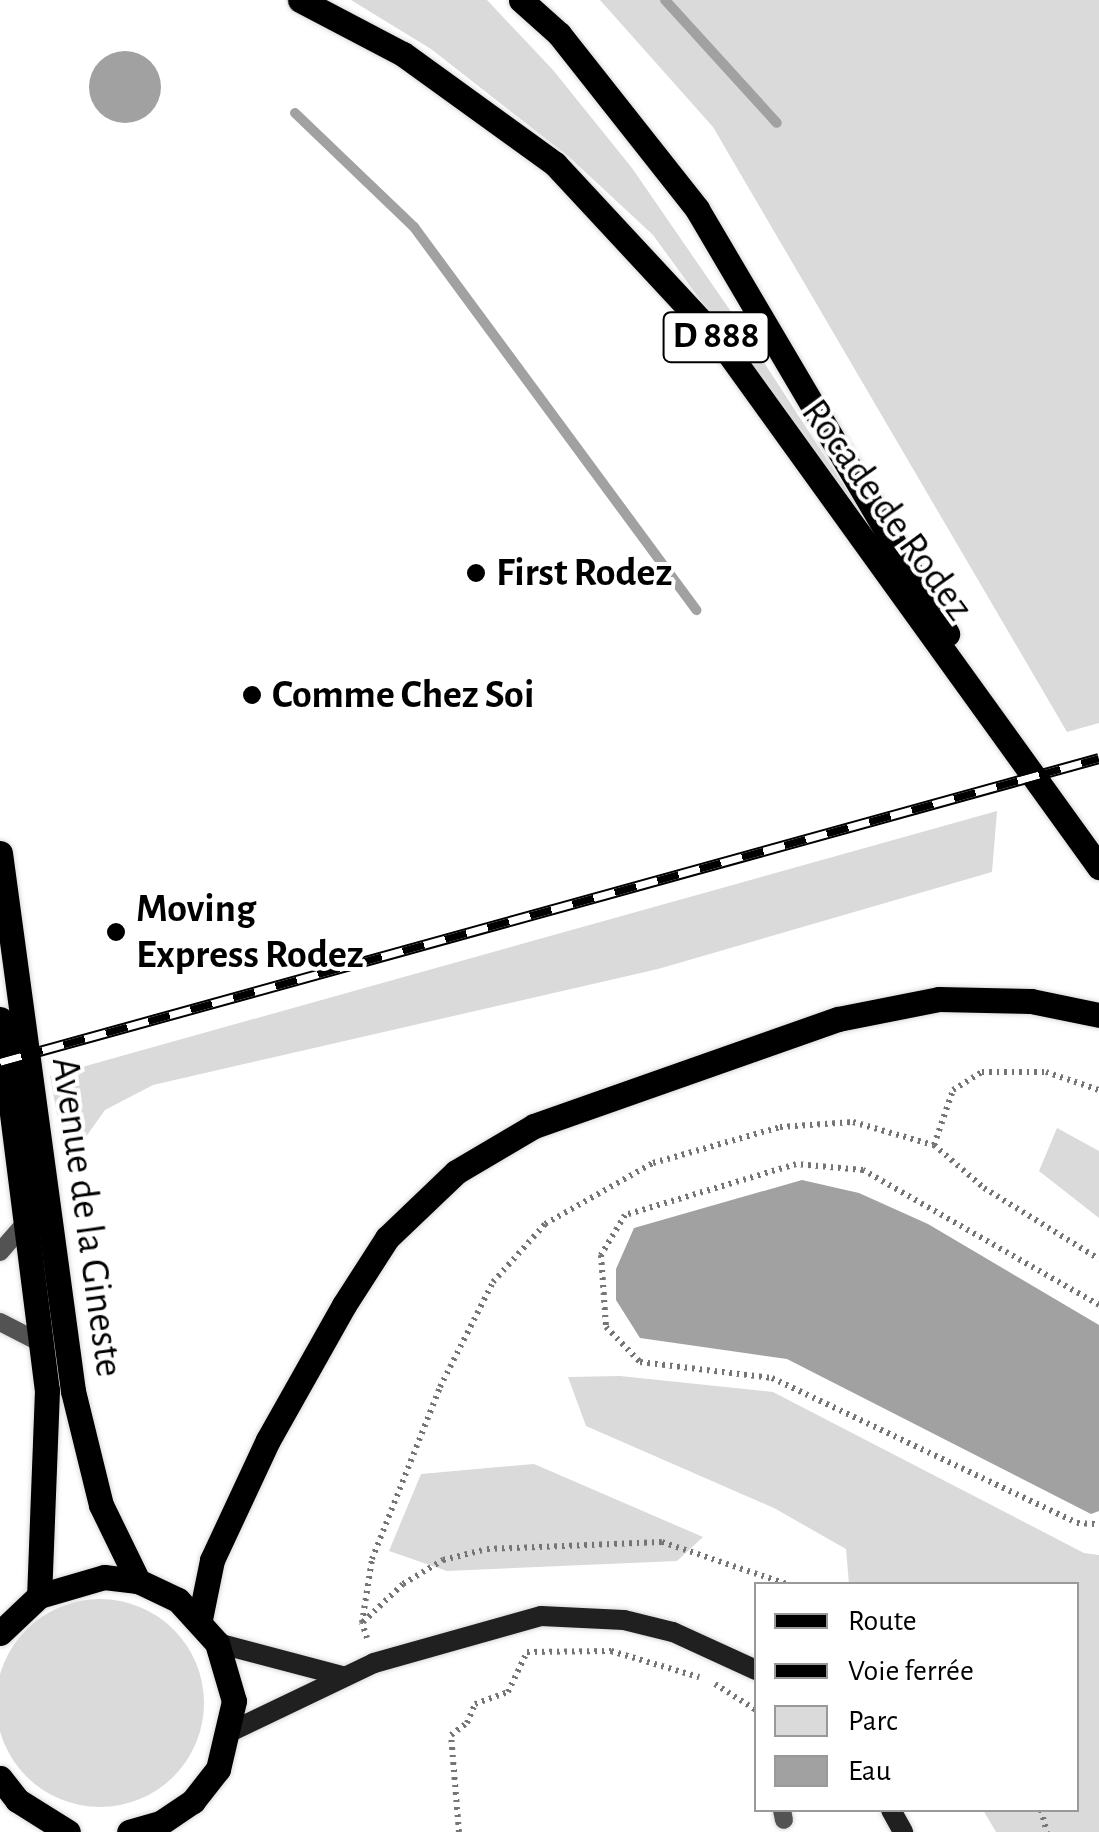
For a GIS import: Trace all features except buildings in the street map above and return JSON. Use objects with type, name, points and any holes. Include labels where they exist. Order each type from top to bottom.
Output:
[{"type":"main road","name":"Rocade de Rodez","points":[[300,0],[403,54],[556,164],[722,344],[1099,868]]},
{"type":"main road","name":"Rocade de Rodez","points":[[521,0],[559,34],[697,209],[1031,776]]},
{"type":"main road","name":"Avenue de la Gineste","points":[[0,853],[73,1391],[101,1505],[138,1581]]},
{"type":"main road","points":[[200,1618],[212,1560],[268,1440],[344,1306],[388,1238],[456,1172],[534,1126],[838,1018],[939,999],[1032,1000],[1099,1015]]},
{"type":"main road","name":"Avenue de la Gineste","points":[[0,1019],[42,1343],[46,1479],[39,1596]]},
{"type":"main road","points":[[0,1633],[39,1596],[70,1582],[138,1581],[200,1618],[217,1643],[229,1671],[232,1731],[210,1780],[159,1828],[130,1832]]},
{"type":"main road","points":[[232,1731],[374,1664],[542,1616],[624,1620],[673,1632],[754,1669]]},
{"type":"main road","points":[[217,1643],[342,1676]]},
{"type":"main road","points":[[0,1778],[17,1800],[68,1832]]},
{"type":"lane","points":[[0,1252],[28,1221]]},
{"type":"lane","points":[[0,1322],[42,1343]]},
{"type":"path","points":[[934,1146],[953,1090],[982,1072],[1046,1072],[1099,1090]]},
{"type":"path","points":[[374,1664],[362,1623],[372,1559],[440,1388],[493,1282],[545,1224],[653,1163],[780,1128],[853,1122],[934,1146],[984,1188],[1099,1258]]},
{"type":"path","points":[[1099,1305],[863,1170],[796,1164],[626,1215],[601,1255],[606,1326],[640,1362],[772,1378],[1077,1522],[1099,1524]]},
{"type":"path","points":[[362,1623],[403,1584],[443,1560],[487,1550],[662,1542],[781,1582]]},
{"type":"path","points":[[460,1832],[452,1735],[467,1723],[475,1704],[508,1692],[527,1652],[611,1651],[710,1681],[754,1709]]},
{"type":"green space","points":[[351,0],[487,0],[553,70],[632,168],[734,316],[910,588],[653,235],[568,156],[431,49]]},
{"type":"green space","points":[[600,0],[1099,0],[1099,723],[1067,732],[713,127]]},
{"type":"green space","points":[[997,811],[992,872],[658,969],[153,1085],[105,1110],[66,1165],[50,1076]]},
{"type":"green space","points":[[1057,1128],[1099,1151],[1099,1218],[1039,1171]]},
{"type":"green space","points":[[620,1376],[773,1392],[1084,1553],[1099,1555],[1099,1832],[996,1832],[984,1812],[1079,1812],[1079,1582],[849,1582],[846,1549],[774,1508],[586,1426],[568,1377]]},
{"type":"green space","points":[[534,1464],[703,1537],[677,1561],[447,1571],[389,1551],[421,1474]]},
{"type":"green space","points":[[80,1601],[120,1601],[158,1616],[187,1645],[202,1683],[202,1723],[187,1761],[158,1790],[120,1805],[80,1805],[42,1790],[13,1761],[-1,1726],[-1,1680],[13,1645],[42,1616]]},
{"type":"water","points":[[125,51],[150,62],[161,87],[150,112],[125,123],[100,112],[89,87],[100,62]]},
{"type":"water","points":[[802,1180],[859,1193],[928,1224],[1099,1325],[1099,1511],[1091,1514],[787,1359],[640,1338],[616,1300],[616,1269],[634,1228]]},
{"type":"waterway","points":[[665,0],[777,123]]},
{"type":"waterway","points":[[295,113],[414,227],[696,610]]},
{"type":"railway","points":[[0,1062],[1099,758]]},
{"type":"place","name":"First Rodez","points":[[476,573]]},
{"type":"place","name":"Comme Chez Soi","points":[[252,695]]},
{"type":"place","name":"Moving Express Rodez","points":[[116,932]]}]
